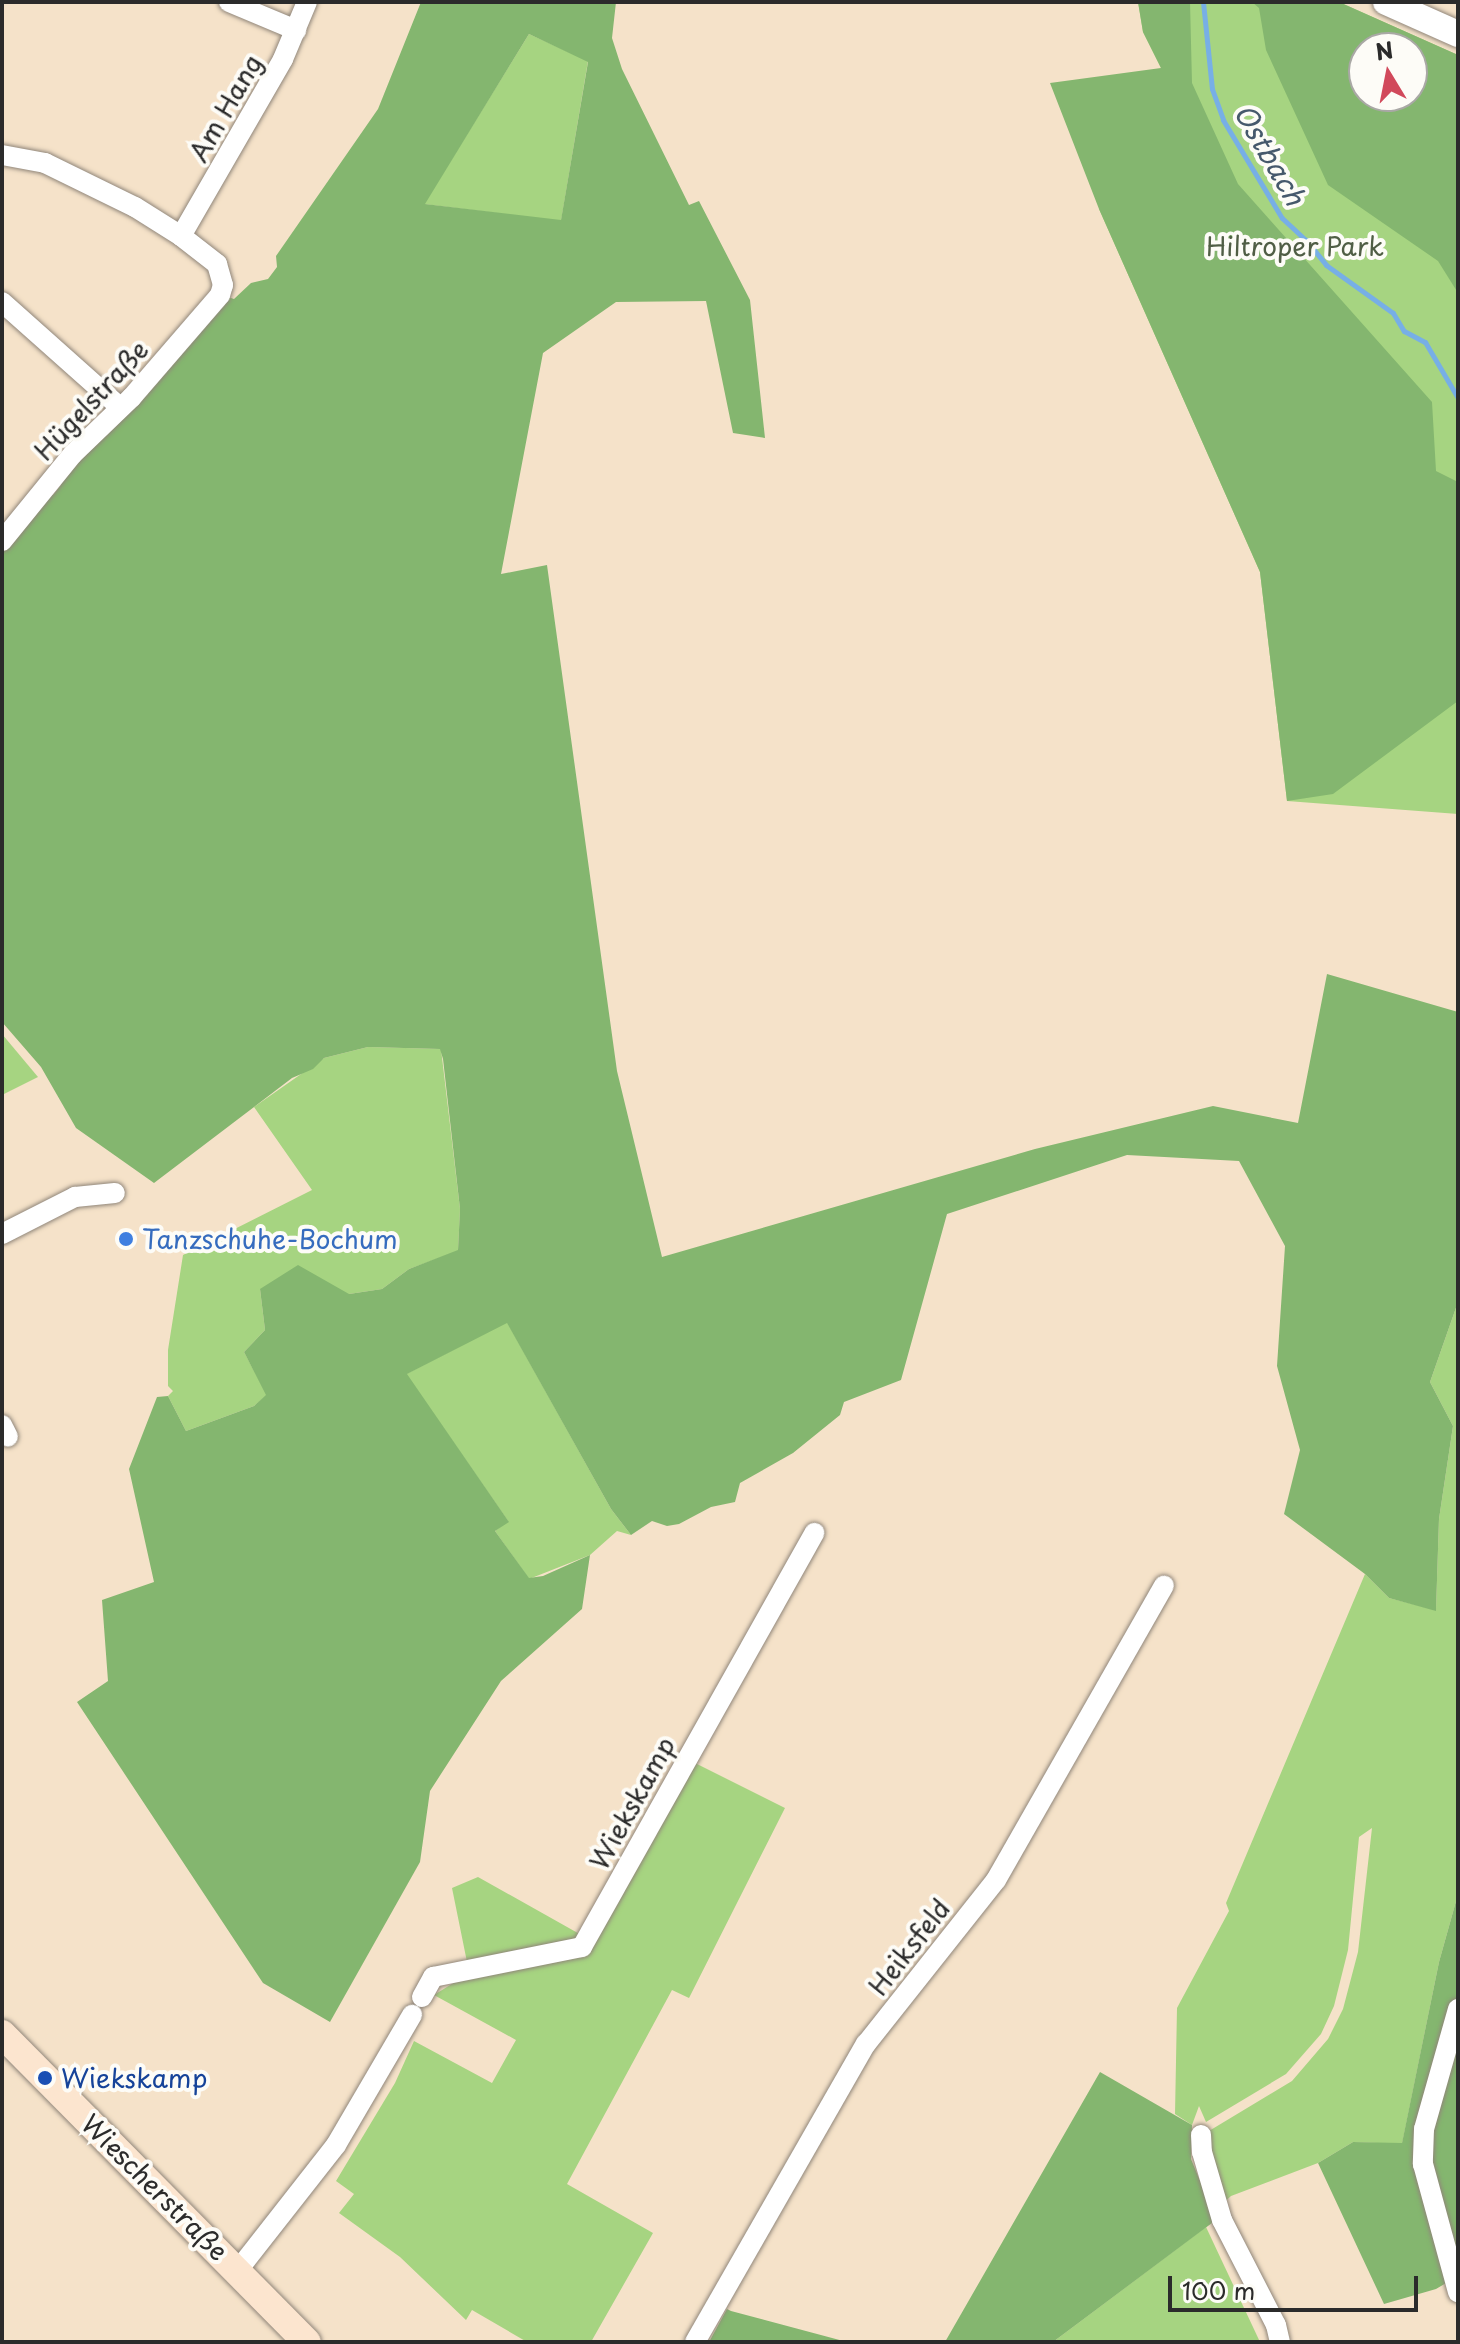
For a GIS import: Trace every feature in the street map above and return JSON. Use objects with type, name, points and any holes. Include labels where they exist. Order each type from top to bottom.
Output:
[{"type":"main road","name":"Wiescherstraße","points":[[2,2034],[307,2342]]},
{"type":"street","points":[[229,2],[296,30]]},
{"type":"street","name":"Am Hang","points":[[181,236],[283,59],[307,2]]},
{"type":"street","points":[[1386,2],[1458,34]]},
{"type":"street","points":[[2,155],[45,163],[104,190],[181,236]]},
{"type":"street","name":"Hügelstraße","points":[[2,541],[72,455],[120,407],[220,295],[223,285],[217,264],[181,236]]},
{"type":"street","points":[[2,302],[120,407]]},
{"type":"street","points":[[2,1234],[75,1197],[115,1193]]},
{"type":"street","name":"Wiekskamp","points":[[238,2270],[336,2145],[433,1977],[582,1947],[814,1533]]},
{"type":"street","name":"Heiksfeld","points":[[695,2342],[866,2044],[996,1880],[1164,1585]]},
{"type":"street","points":[[1458,2009],[1424,2129],[1423,2164],[1458,2292]]},
{"type":"street","points":[[1201,2135],[1202,2152],[1222,2220],[1276,2325],[1280,2342]]},
{"type":"green space","points":[[421,2],[616,2],[612,38],[622,69],[689,205],[699,201],[750,300],[765,438],[733,433],[706,301],[616,302],[543,353],[501,574],[547,565],[617,1071],[662,1257],[1035,1149],[1213,1106],[1298,1123],[1327,974],[1458,1012],[1458,1302],[1430,1382],[1453,1426],[1439,1519],[1436,1611],[1389,1598],[1365,1574],[1284,1514],[1300,1450],[1277,1366],[1285,1246],[1239,1161],[1127,1155],[947,1214],[901,1380],[844,1402],[840,1415],[793,1453],[740,1483],[735,1502],[711,1507],[679,1524],[667,1526],[652,1521],[631,1535],[611,1509],[507,1323],[407,1374],[509,1522],[495,1531],[529,1578],[543,1576],[590,1555],[582,1609],[501,1681],[430,1791],[420,1862],[330,2022],[263,1983],[77,1702],[108,1681],[102,1600],[154,1582],[129,1469],[157,1397],[168,1396],[186,1431],[254,1406],[266,1395],[244,1352],[265,1330],[260,1289],[298,1265],[349,1294],[382,1289],[409,1269],[458,1250],[460,1209],[443,1059],[440,1049],[368,1047],[324,1058],[313,1069],[292,1078],[154,1183],[76,1128],[41,1067],[2,1022],[2,545],[47,491],[53,495],[61,485],[55,480],[225,296],[234,299],[251,283],[268,279],[277,267],[276,256],[378,109]],"holes":[[[529,34],[588,62],[561,220],[425,204]]]},
{"type":"green space","name":"Hiltroper Park","points":[[1138,2],[1339,2],[1406,32],[1348,32],[1348,112],[1428,112],[1428,42],[1458,55],[1458,814],[1287,801],[1260,572],[1099,209],[1161,68],[1143,32]]},
{"type":"green space","name":"Hiltroper Park","points":[[1138,2],[1190,2],[1192,83],[1238,184],[1432,402],[1436,471],[1458,482],[1458,701],[1333,794],[1287,801],[1260,572],[1099,209],[1050,83],[1161,68],[1143,32]]},
{"type":"green space","points":[[1252,2],[1339,2],[1406,32],[1348,32],[1348,112],[1428,112],[1428,42],[1458,55],[1458,293],[1438,261],[1328,185],[1266,50],[1259,8]]},
{"type":"green space","points":[[529,34],[588,61],[561,221],[424,204]]},
{"type":"green space","points":[[2,1034],[38,1077],[2,1095]]},
{"type":"green space","points":[[368,1047],[441,1049],[460,1209],[458,1251],[409,1269],[382,1289],[349,1294],[260,1289],[265,1330],[244,1352],[267,1395],[254,1406],[186,1431],[168,1396],[173,1391],[168,1386],[168,1350],[183,1255],[312,1190],[254,1107],[324,1058]]},
{"type":"green space","points":[[1458,1302],[1458,1894],[1439,1962],[1402,2144],[1353,2142],[1318,2163],[1231,2196],[1222,2204],[1204,2134],[1292,2081],[1328,2039],[1343,2009],[1358,1952],[1372,1828],[1359,1837],[1348,1950],[1334,2006],[1321,2034],[1286,2074],[1206,2122],[1199,2106],[1192,2125],[1175,2114],[1177,2008],[1229,1911],[1226,1903],[1365,1574],[1389,1598],[1436,1610],[1439,1519],[1453,1426],[1430,1382]]},
{"type":"green space","points":[[507,1322],[611,1509],[631,1535],[617,1531],[590,1555],[529,1579],[495,1531],[508,1521],[406,1374]]},
{"type":"green space","points":[[695,1763],[785,1808],[689,1998],[672,1990],[567,2184],[653,2233],[591,2342],[527,2342],[472,2310],[466,2320],[400,2257],[339,2213],[354,2194],[336,2181],[395,2083],[414,2041],[492,2083],[516,2040],[434,1995],[455,1982],[467,1962],[452,1888],[478,1877],[592,1941]]},
{"type":"green space","points":[[1458,1894],[1458,2276],[1436,2289],[1384,2304],[1318,2163],[1353,2142],[1402,2143],[1439,1962]]},
{"type":"green space","points":[[1100,2072],[1192,2125],[1191,2159],[1216,2220],[1053,2342],[945,2342]]},
{"type":"green space","points":[[1206,2227],[1260,2342],[1053,2342]]},
{"type":"green space","points":[[727,2309],[731,2311],[847,2342],[709,2342]]},
{"type":"waterway","name":"Ostbach","points":[[1203,2],[1212,89],[1223,120],[1282,218],[1306,240],[1326,265],[1393,313],[1404,331],[1425,342],[1458,398]]},
{"type":"place","name":"Tanzschuhe-Bochum","points":[[126,1239]]},
{"type":"place","name":"Wiekskamp","points":[[45,2078]]}]
